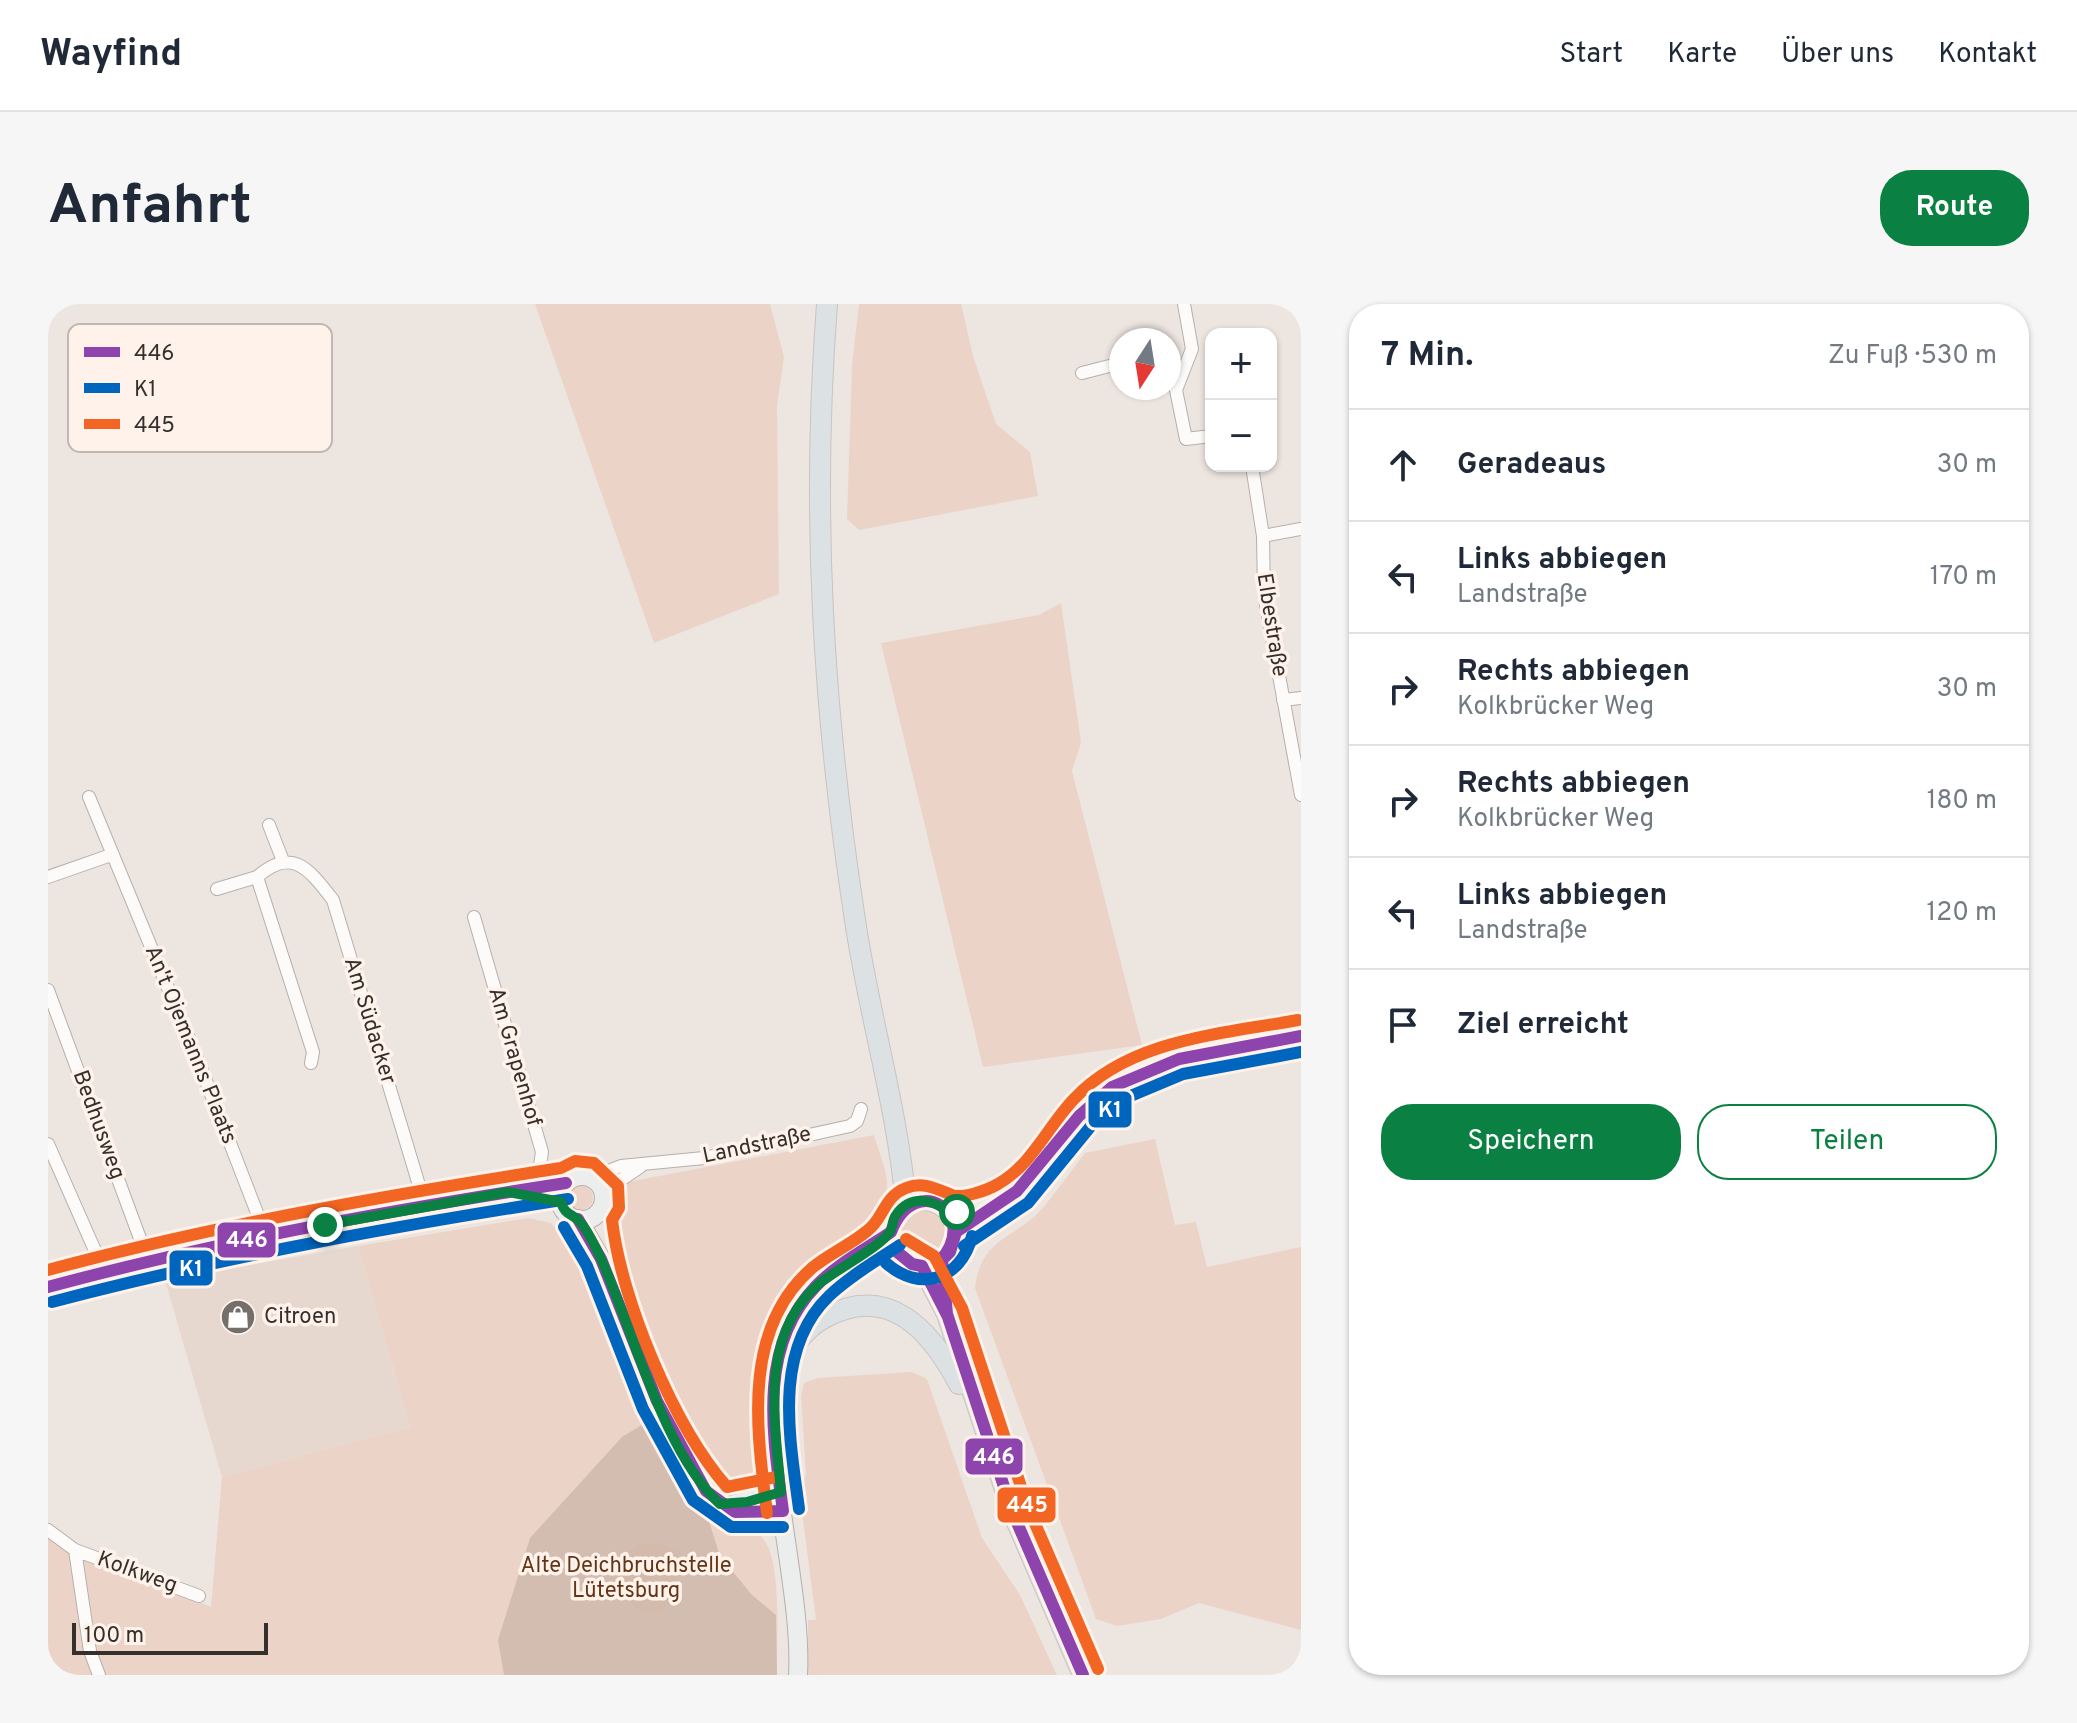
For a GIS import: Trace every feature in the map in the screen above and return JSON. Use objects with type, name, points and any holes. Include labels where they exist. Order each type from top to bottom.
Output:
[{"type":"main road","points":[[827,304],[817,485],[831,738],[855,923],[888,1096],[914,1203]]},
{"type":"main road","points":[[933,1202],[953,1222],[955,1242],[932,1263],[912,1264],[893,1242],[897,1213],[914,1203],[933,1202]]},
{"type":"main road","points":[[932,1263],[1012,1511],[1083,1675]]},
{"type":"main road","points":[[775,1365],[823,1318],[864,1307],[888,1309],[922,1328],[944,1356],[959,1385],[973,1397]]},
{"type":"street","points":[[1184,304],[1192,349],[1176,383],[1176,398],[1186,439],[1205,437]]},
{"type":"street","points":[[1082,373],[1109,366]]},
{"type":"street","name":"Elbestraße","points":[[1253,472],[1262,543],[1264,594],[1301,795]]},
{"type":"street","points":[[1262,543],[1301,529]]},
{"type":"street","points":[[1283,700],[1301,698]]},
{"type":"street","name":"An't Ojemanns Plaats","points":[[89,797],[199,1063],[266,1236]]},
{"type":"street","points":[[217,889],[257,877],[273,863],[283,861],[269,825]]},
{"type":"street","points":[[48,877],[111,855]]},
{"type":"street","name":"Am Südacker","points":[[283,861],[294,862],[317,880],[333,900],[425,1205]]},
{"type":"street","points":[[257,877],[313,1052],[311,1063]]},
{"type":"street","name":"Am Grapenhof","points":[[474,917],[542,1152],[536,1191]]},
{"type":"street","name":"Bedhusweg","points":[[48,990],[148,1260]]},
{"type":"street","points":[[953,1222],[1007,1199],[1032,1177],[1080,1115],[1112,1087],[1141,1072],[1205,1054],[1301,1036]]},
{"type":"street","name":"Landstraße","points":[[590,1178],[621,1166],[704,1158],[850,1126],[857,1121],[861,1109]]},
{"type":"street","points":[[48,1144],[104,1271]]},
{"type":"street","name":"Landstraße","points":[[603,1192],[643,1165]]},
{"type":"street","points":[[48,1287],[148,1260],[425,1205],[508,1192],[536,1191],[577,1177],[590,1178],[603,1192],[603,1205],[586,1218]]},
{"type":"street","points":[[566,1183],[561,1202],[566,1213],[586,1218]]},
{"type":"street","points":[[536,1191],[561,1202]]},
{"type":"street","points":[[586,1218],[657,1401],[692,1470],[720,1504],[735,1512],[782,1502]]},
{"type":"street","points":[[798,1675],[792,1570],[774,1417],[775,1365],[788,1326],[815,1287],[847,1264],[893,1242]]},
{"type":"street","name":"Kolkweg","points":[[48,1530],[75,1550],[199,1596]]},
{"type":"street","name":"Kolkweg","points":[[75,1550],[90,1651],[99,1675]]},
{"type":"shaded area","points":[[358,1246],[410,1427],[222,1477],[165,1280]]},
{"type":"shaded area","name":"Alte Deichbruchstelle Lütetsburg","points":[[639,1544],[659,1544],[680,1552],[675,1603],[646,1614],[634,1607],[618,1582],[621,1561]]},
{"type":"green space","points":[[535,304],[770,304],[784,357],[777,406],[779,594],[654,643]]},
{"type":"green space","points":[[859,304],[961,304],[973,356],[996,424],[1030,452],[1038,496],[859,530],[847,519],[852,365]]},
{"type":"green space","points":[[1061,603],[1081,742],[1072,771],[1142,1045],[983,1067],[881,643],[1039,615]]},
{"type":"green space","points":[[874,1135],[887,1182],[884,1199],[876,1214],[862,1228],[797,1276],[773,1311],[762,1335],[752,1373],[761,1465],[758,1493],[726,1491],[716,1483],[659,1387],[608,1234],[628,1182]]},
{"type":"green space","points":[[1155,1139],[1175,1225],[1196,1222],[1207,1267],[1301,1247],[1301,1630],[1199,1603],[1161,1619],[1117,1626],[1096,1619],[975,1288],[978,1272],[991,1249],[1042,1209],[1085,1153]]},
{"type":"green space","points":[[581,1186],[592,1193],[593,1198],[586,1209],[581,1210],[570,1203],[569,1198],[576,1187]]},
{"type":"green space","points":[[924,1209],[940,1216],[947,1232],[940,1248],[924,1255],[908,1248],[901,1232],[908,1216]]},
{"type":"green space","points":[[528,1218],[551,1223],[567,1240],[645,1423],[697,1507],[719,1521],[759,1535],[767,1544],[775,1578],[777,1675],[48,1675],[48,1538],[211,1607],[222,1477],[410,1427],[358,1246]]},
{"type":"green space","points":[[912,1372],[927,1379],[982,1538],[1020,1595],[1057,1675],[808,1675],[808,1620],[816,1620],[800,1497],[806,1473],[801,1396],[804,1383],[817,1378]]},
{"type":"green space","name":"Alte Deichbruchstelle Lütetsburg","points":[[645,1423],[679,1480],[708,1518],[720,1556],[752,1595],[776,1615],[777,1675],[504,1675],[498,1640],[530,1538],[622,1437]]},
{"type":"transit line","name":"445","points":[[767,1513],[758,1416],[764,1351],[774,1321],[789,1293],[812,1268],[873,1226],[888,1202],[906,1188],[924,1186],[962,1196],[998,1184],[1030,1156],[1074,1099],[1122,1063],[1178,1042],[1298,1020]]},
{"type":"transit line","name":"446","points":[[956,1232],[1017,1191],[1079,1116],[1112,1087],[1179,1059],[1301,1036]]},
{"type":"transit line","name":"K1","points":[[964,1246],[1028,1203],[1091,1126],[1121,1100],[1183,1074],[1301,1052]]},
{"type":"transit line","name":"445","points":[[48,1270],[303,1212],[561,1168],[575,1161],[594,1163],[618,1186],[619,1208],[612,1220],[626,1287],[653,1361],[688,1431],[727,1487],[776,1477]]},
{"type":"transit line","name":"446","points":[[48,1287],[176,1255],[306,1228],[566,1183]]},
{"type":"transit line","name":"K1","points":[[52,1302],[309,1244],[568,1199]]},
{"type":"transit line","name":"446","points":[[891,1232],[902,1213],[915,1204],[928,1201],[940,1205],[949,1214],[953,1228],[951,1243],[940,1261]]},
{"type":"transit line","name":"446","points":[[578,1219],[601,1259],[657,1401],[706,1491],[735,1512],[783,1511]]},
{"type":"transit line","name":"K1","points":[[564,1227],[587,1266],[643,1409],[693,1500],[731,1527],[783,1527]]},
{"type":"transit line","name":"446","points":[[783,1511],[773,1423],[777,1364],[785,1336],[797,1310],[824,1278],[891,1232]]},
{"type":"transit line","name":"446","points":[[956,1232],[950,1252],[942,1260],[947,1314],[1012,1511],[1083,1675]]},
{"type":"transit line","name":"K1","points":[[886,1263],[912,1278],[938,1277],[959,1263],[972,1236]]},
{"type":"transit line","name":"445","points":[[906,1239],[934,1256],[962,1308],[1027,1505],[1098,1669]]},
{"type":"transit line","name":"K1","points":[[799,1509],[789,1397],[799,1343],[811,1318],[829,1296],[854,1275],[900,1245]]},
{"type":"transit line","name":"446","points":[[896,1251],[912,1264],[922,1266],[947,1315]]},
{"type":"place","name":"Citroen","points":[[238,1317]]},
{"type":"route","points":[[325,1225],[508,1192],[561,1202],[566,1213],[578,1219],[601,1259],[657,1401],[692,1470],[706,1491],[720,1504],[733,1505],[781,1492],[774,1417],[775,1365],[788,1326],[802,1303],[831,1274],[891,1232],[897,1213],[906,1206],[923,1200],[942,1206],[949,1213],[957,1212]]}]
